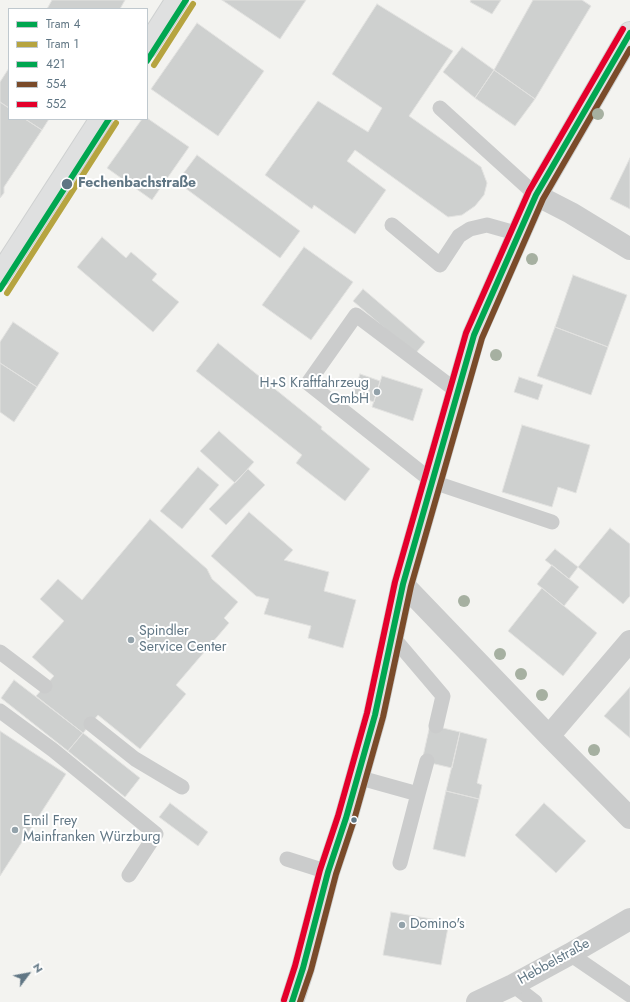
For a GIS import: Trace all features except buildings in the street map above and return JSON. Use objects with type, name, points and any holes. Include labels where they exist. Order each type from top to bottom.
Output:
[{"type":"street","points":[[148,45],[177,0]]},
{"type":"street","points":[[292,1002],[303,968],[328,872],[375,715],[404,584],[474,335],[536,195],[630,33]]},
{"type":"street","points":[[0,275],[100,120]]},
{"type":"street","points":[[536,195],[571,213],[630,248]]},
{"type":"street","points":[[404,584],[549,736],[630,818]]},
{"type":"street","points":[[549,736],[630,641]]},
{"type":"street","name":"Hebbelstraße","points":[[477,1002],[513,985],[629,921]]},
{"type":"lane","points":[[440,108],[536,195]]},
{"type":"lane","points":[[392,225],[440,265],[459,236],[470,229],[487,225],[518,234]]},
{"type":"lane","points":[[458,392],[356,315],[308,383],[433,482],[552,522]]},
{"type":"lane","points":[[392,636],[443,696],[436,726]]},
{"type":"lane","points":[[0,652],[45,686]]},
{"type":"lane","points":[[0,711],[53,750],[156,834],[129,875]]},
{"type":"lane","points":[[91,724],[135,759],[182,787]]},
{"type":"lane","points":[[400,863],[427,762]]},
{"type":"lane","points":[[357,777],[418,794]]},
{"type":"lane","points":[[287,859],[328,872]]},
{"type":"lane","points":[[570,954],[630,995]]},
{"type":"lane","points":[[513,985],[535,1002]]},
{"type":"tram line","name":"4","points":[[148,59],[186,0]]},
{"type":"tram line","name":"1","points":[[154,65],[193,4]]},
{"type":"tram line","name":"4","points":[[0,289],[108,120]]},
{"type":"tram line","name":"1","points":[[7,293],[116,123]]},
{"type":"transit line","name":"552","points":[[284,1000],[295,966],[320,870],[338,816],[367,713],[395,582],[466,333],[529,191],[623,29]]},
{"type":"transit line","name":"421","points":[[292,1002],[303,968],[328,872],[346,818],[375,715],[403,584],[474,335],[536,195],[630,33]]},
{"type":"transit line","name":"554","points":[[300,1002],[311,970],[336,874],[354,820],[383,717],[411,586],[482,338],[543,199],[630,49]]},
{"type":"place","name":"Fechenbachstraße","points":[[67,184]]},
{"type":"place","name":"H+S Kraftfahrzeug GmbH","points":[[377,392]]},
{"type":"place","name":"Spindler Service Center","points":[[131,640]]},
{"type":"place","name":"Emil Frey Mainfranken Würzburg","points":[[15,830]]},
{"type":"place","name":"Domino's","points":[[402,925]]}]
